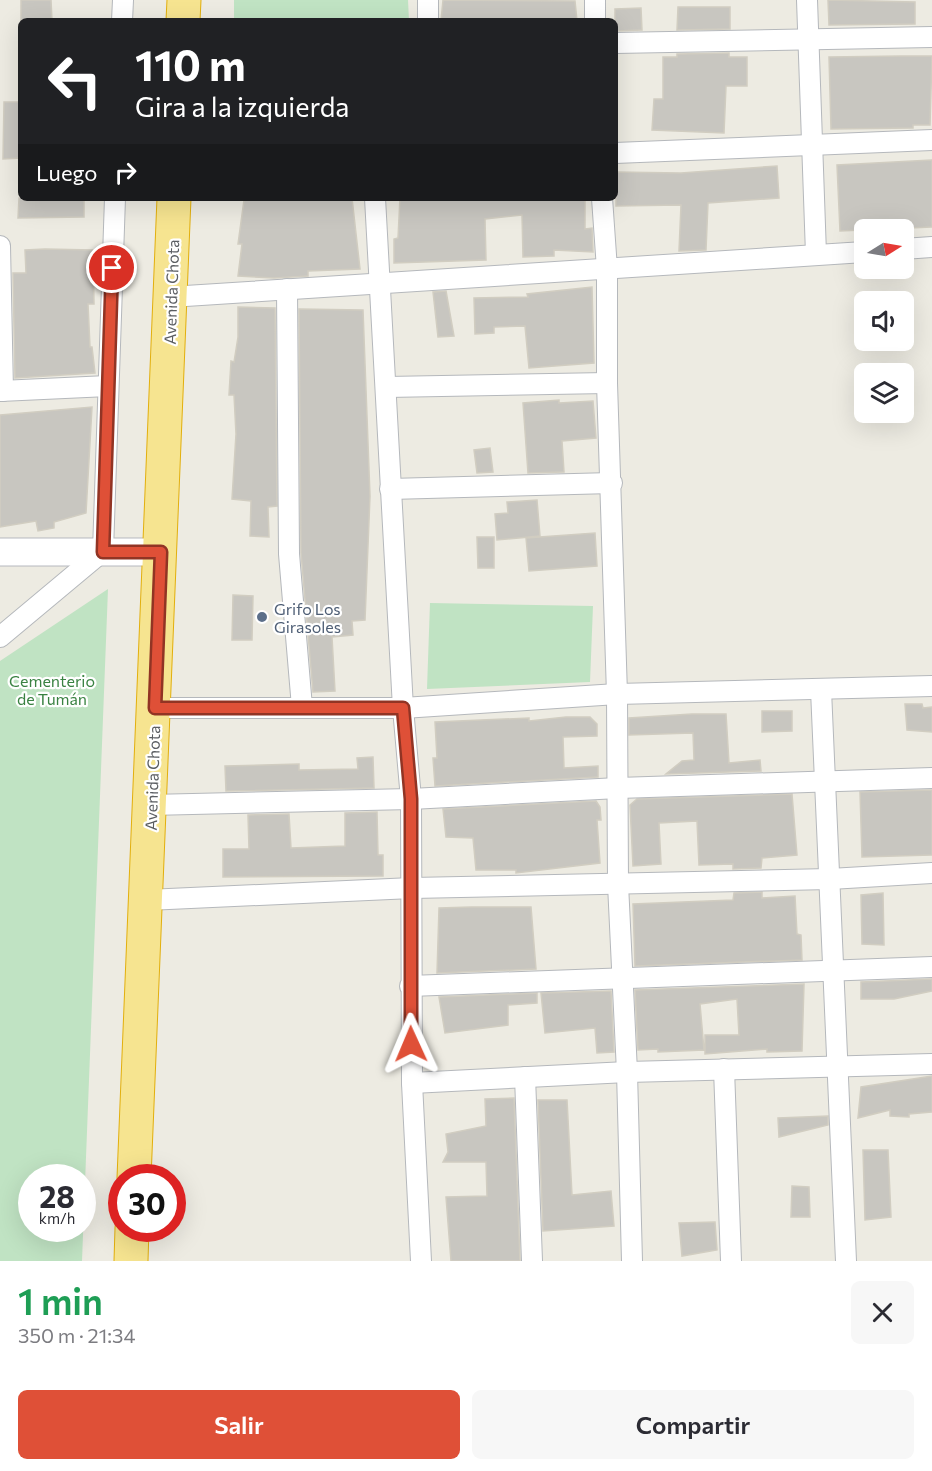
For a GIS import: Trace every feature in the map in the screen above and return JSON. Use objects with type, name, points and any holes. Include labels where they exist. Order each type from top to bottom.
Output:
[{"type":"highway","points":[[183,18],[184,0]]},
{"type":"highway","name":"Avenida Chota","points":[[135,1164],[174,201]]},
{"type":"highway","points":[[131,1261],[132,1242]]},
{"type":"street","points":[[122,18],[123,0]]},
{"type":"street","points":[[428,0],[428,18]]},
{"type":"street","points":[[595,0],[595,18]]},
{"type":"street","points":[[807,0],[816,254]]},
{"type":"street","points":[[618,43],[932,38]]},
{"type":"street","points":[[618,153],[812,143],[932,141]]},
{"type":"street","points":[[0,636],[103,552],[115,201]]},
{"type":"street","points":[[375,201],[403,708],[411,799],[412,1083],[421,1261]]},
{"type":"street","points":[[602,201],[607,269],[607,383],[612,483],[618,884],[627,1072],[632,1261]]},
{"type":"street","points":[[0,246],[1,391],[108,386]]},
{"type":"street","points":[[914,249],[932,248]]},
{"type":"street","points":[[170,297],[854,252]]},
{"type":"street","points":[[287,289],[289,554],[302,707]]},
{"type":"street","points":[[387,387],[607,383]]},
{"type":"street","points":[[390,489],[612,483]]},
{"type":"street","points":[[0,552],[161,552]]},
{"type":"street","points":[[155,708],[403,708],[616,694],[932,686]]},
{"type":"street","points":[[821,690],[846,1261]]},
{"type":"street","points":[[150,805],[411,799],[618,788],[932,778]]},
{"type":"street","points":[[147,900],[412,888],[830,879],[932,873]]},
{"type":"street","points":[[410,986],[621,976],[932,967]]},
{"type":"street","points":[[412,1083],[627,1072],[932,1064]]},
{"type":"street","points":[[724,1069],[730,1261]]},
{"type":"street","points":[[525,1077],[532,1261]]},
{"type":"green space","points":[[234,0],[408,0],[409,18],[234,18]]},
{"type":"green space","name":"Cementerio de Tumán","points":[[108,589],[86,1164],[18,1164],[18,1242],[83,1242],[82,1261],[0,1261],[0,661]]},
{"type":"green space","points":[[430,603],[593,606],[590,682],[427,689]]},
{"type":"building","points":[[21,0],[51,0],[52,18],[21,18]]},
{"type":"building","points":[[443,0],[575,1],[577,18],[441,18]]},
{"type":"building","points":[[828,0],[915,2],[915,24],[829,25]]},
{"type":"building","points":[[678,7],[730,7],[730,29],[677,30]]},
{"type":"building","points":[[641,8],[642,30],[618,31],[615,9]]},
{"type":"building","points":[[729,53],[729,57],[747,57],[747,86],[726,86],[724,133],[652,130],[654,99],[663,99],[663,57],[677,57],[677,54]]},
{"type":"building","points":[[932,56],[930,125],[913,125],[913,128],[831,129],[829,57]]},
{"type":"building","points":[[4,102],[18,102],[18,158],[3,159]]},
{"type":"building","points":[[932,160],[932,227],[914,228],[914,219],[854,219],[854,230],[840,231],[837,165]]},
{"type":"building","points":[[777,166],[779,198],[708,203],[706,250],[679,251],[681,205],[616,206],[616,201],[618,201],[618,172],[681,173]]},
{"type":"building","points":[[19,201],[84,201],[84,217],[18,218]]},
{"type":"building","points":[[244,201],[352,201],[360,269],[308,271],[308,276],[274,278],[238,276],[242,244],[238,244]]},
{"type":"building","points":[[400,201],[585,201],[585,229],[592,228],[593,252],[554,250],[554,256],[523,257],[522,215],[485,219],[486,260],[394,263],[394,239],[398,238]]},
{"type":"building","points":[[25,250],[93,250],[94,304],[88,304],[90,347],[92,347],[95,373],[15,378],[13,273],[26,273]]},
{"type":"building","points":[[592,287],[594,363],[529,368],[525,326],[494,327],[494,333],[475,334],[474,298],[528,297],[527,294]]},
{"type":"building","points":[[446,291],[454,336],[438,337],[433,292]]},
{"type":"building","points":[[238,307],[275,308],[277,506],[268,507],[269,537],[250,536],[251,501],[232,499],[236,434],[234,395],[229,395],[231,361],[234,362],[238,337]]},
{"type":"building","points":[[299,309],[363,310],[370,496],[365,620],[352,621],[353,635],[332,637],[335,691],[313,692],[301,553]]},
{"type":"building","points":[[559,400],[559,403],[593,401],[596,438],[562,441],[564,472],[528,473],[523,403]]},
{"type":"building","points":[[92,407],[86,513],[54,522],[54,528],[38,531],[36,521],[0,527],[0,415]]},
{"type":"building","points":[[490,448],[493,472],[477,473],[474,450]]},
{"type":"building","points":[[537,500],[540,536],[497,540],[495,514],[508,513],[507,502]]},
{"type":"building","points":[[595,533],[597,566],[529,571],[526,538]]},
{"type":"building","points":[[477,537],[494,537],[494,568],[478,568]]},
{"type":"building","points":[[233,595],[253,596],[252,640],[232,640]]},
{"type":"building","points":[[905,704],[922,704],[923,708],[932,707],[932,732],[907,730]]},
{"type":"building","points":[[762,711],[792,711],[792,731],[762,732]]},
{"type":"building","points":[[726,714],[729,763],[760,760],[761,771],[666,774],[682,761],[694,760],[693,733],[629,735],[629,718]]},
{"type":"building","points":[[590,717],[597,724],[597,736],[563,737],[564,768],[598,766],[598,777],[435,786],[433,758],[437,758],[435,722],[529,718],[529,721]]},
{"type":"building","points":[[373,757],[374,788],[226,791],[225,766],[299,764],[299,770],[358,769],[357,758]]},
{"type":"building","points":[[932,790],[932,855],[862,857],[860,792]]},
{"type":"building","points":[[792,794],[797,855],[762,858],[761,868],[733,869],[733,864],[699,865],[697,821],[659,823],[661,864],[633,866],[630,805],[637,799]]},
{"type":"building","points":[[596,801],[600,807],[601,820],[597,820],[600,863],[516,873],[516,870],[476,870],[473,838],[446,837],[443,809]]},
{"type":"building","points":[[377,812],[378,855],[383,855],[383,876],[223,877],[223,849],[249,849],[248,815],[289,814],[291,848],[345,846],[345,813]]},
{"type":"building","points":[[762,892],[762,898],[795,896],[797,934],[801,935],[802,960],[635,966],[633,904],[733,900],[734,893]]},
{"type":"building","points":[[883,893],[884,945],[862,944],[861,895]]},
{"type":"building","points":[[531,907],[536,969],[437,973],[439,908]]},
{"type":"building","points":[[932,979],[932,991],[894,999],[861,999],[861,982]]},
{"type":"building","points":[[804,984],[802,1051],[767,1052],[767,1049],[705,1054],[705,1035],[739,1035],[737,999],[700,1004],[704,1050],[658,1052],[658,1049],[638,1050],[635,990]]},
{"type":"building","points":[[611,991],[614,1052],[597,1053],[595,1028],[545,1033],[541,993]]},
{"type":"building","points":[[537,993],[537,1003],[508,1005],[508,1025],[445,1033],[439,997]]},
{"type":"building","points":[[932,1076],[932,1112],[909,1114],[909,1117],[890,1116],[890,1110],[858,1118],[861,1087]]},
{"type":"building","points":[[514,1098],[520,1261],[451,1261],[446,1197],[487,1196],[486,1162],[443,1162],[448,1152],[446,1134],[486,1126],[485,1099]]},
{"type":"building","points":[[538,1100],[567,1100],[572,1195],[611,1191],[614,1226],[543,1231]]},
{"type":"building","points":[[828,1116],[828,1125],[779,1137],[778,1118]]},
{"type":"building","points":[[863,1150],[888,1150],[891,1217],[865,1220]]},
{"type":"building","points":[[792,1186],[809,1187],[810,1217],[791,1217]]},
{"type":"building","points":[[715,1222],[717,1250],[682,1256],[679,1223]]},
{"type":"place","name":"Grifo Los Girasoles","points":[[262,617]]},
{"type":"route","points":[[112,268],[103,552],[161,552],[155,708],[403,708],[411,799],[411,1044]]}]
